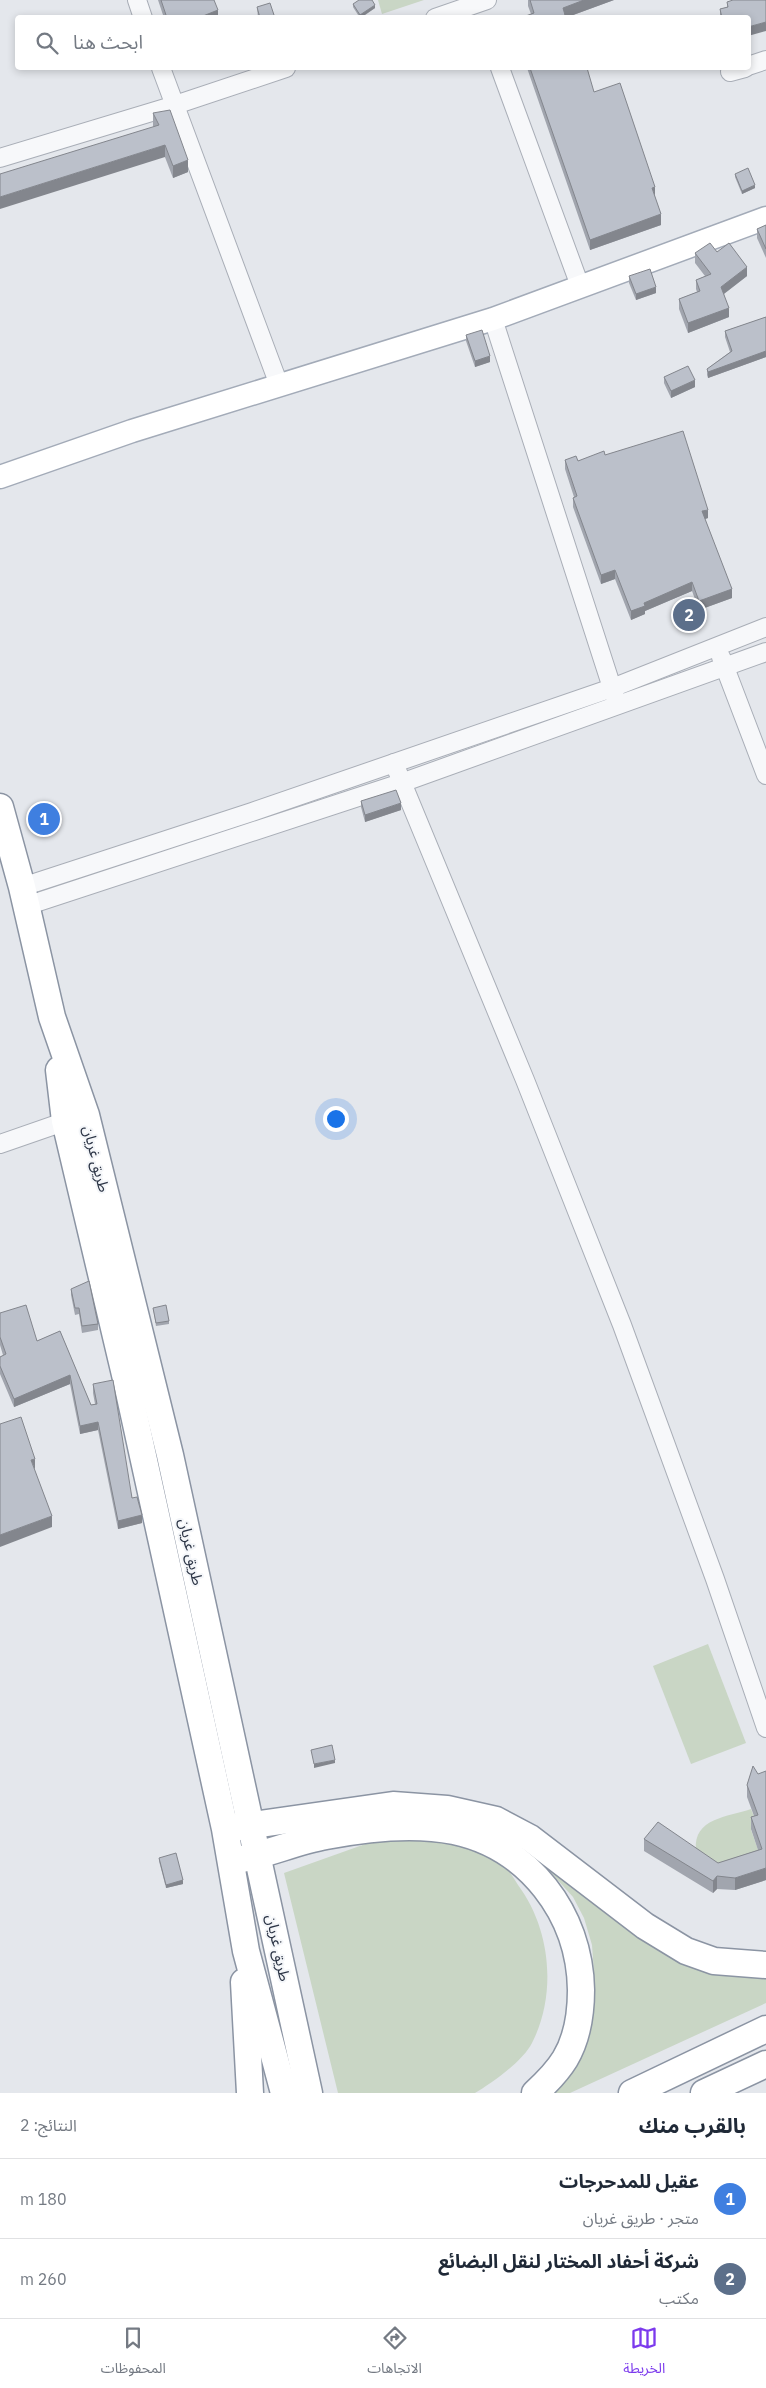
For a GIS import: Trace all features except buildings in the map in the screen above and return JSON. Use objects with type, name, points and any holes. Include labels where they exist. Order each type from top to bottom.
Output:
[{"type":"highway","name":"طريق غريان","points":[[0,807],[24,897],[75,1118],[127,1383],[232,1862],[246,1951],[284,2093]]},
{"type":"highway","name":"طريق غريان","points":[[75,1118],[170,1455],[309,2093]]},
{"type":"highway","points":[[225,1829],[393,1805],[447,1809],[496,1820],[530,1838],[645,1926],[686,1951],[714,1961],[766,1965]]},
{"type":"highway","points":[[232,1862],[326,1836],[401,1827],[453,1831],[475,1837],[510,1854],[537,1876],[567,1920],[581,1974],[581,2003],[578,2026],[566,2058],[535,2093]]},
{"type":"highway","points":[[246,1951],[243,1990],[250,2093]]},
{"type":"highway","points":[[632,2093],[766,2029]]},
{"type":"highway","points":[[704,2093],[766,2064]]},
{"type":"main road","points":[[0,477],[132,431],[493,319],[766,218]]},
{"type":"street","points":[[137,0],[142,15]]},
{"type":"street","points":[[445,15],[480,5]]},
{"type":"street","points":[[751,65],[766,60]]},
{"type":"street","points":[[162,70],[279,385]]},
{"type":"street","points":[[0,158],[175,105],[280,70]]},
{"type":"street","points":[[501,70],[580,286]]},
{"type":"street","points":[[493,319],[618,705]]},
{"type":"street","points":[[24,897],[394,763],[612,688],[766,627]]},
{"type":"street","points":[[717,647],[766,775]]},
{"type":"street","points":[[24,897],[404,782],[766,652]]},
{"type":"street","points":[[394,763],[404,782],[525,1080],[622,1325],[715,1579],[766,1728]]},
{"type":"street","points":[[0,1144],[75,1118]]},
{"type":"green space","points":[[378,0],[424,0],[382,14]]},
{"type":"green space","points":[[708,1644],[746,1743],[691,1764],[653,1666]]},
{"type":"green space","points":[[751,1809],[758,1827],[751,1830],[762,1861],[724,1873],[696,1850],[700,1831],[714,1820]]},
{"type":"green space","points":[[430,1839],[479,1851],[496,1860],[508,1870],[529,1902],[538,1921],[544,1941],[547,1962],[545,2004],[540,2024],[532,2043],[522,2057],[498,2078],[475,2093],[338,2093],[284,1873],[371,1842]]},
{"type":"green space","points":[[534,1854],[614,1909],[766,1970],[766,2003],[570,2093],[544,2093],[592,1999],[594,1973],[592,1945],[584,1918],[573,1897]]},
{"type":"place","name":"شركة أحفاد المختار لنقل البضائع","points":[[689,615]]},
{"type":"place","name":"عقيل للمدحرجات","points":[[44,819]]}]
